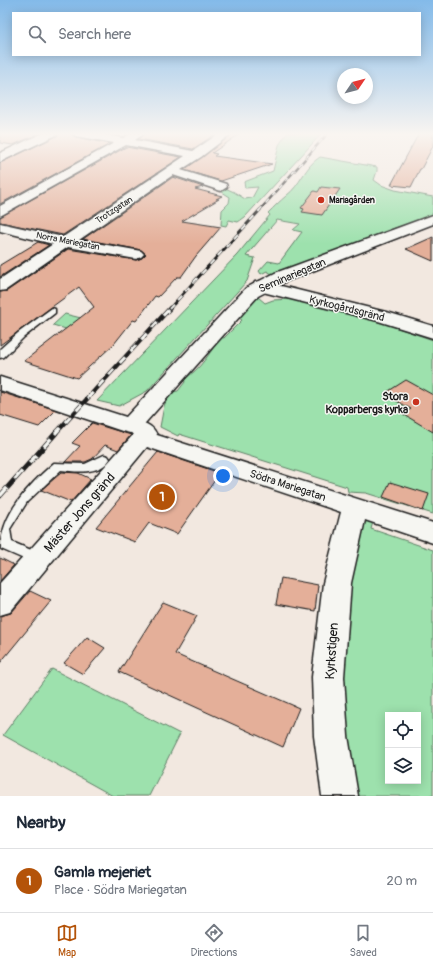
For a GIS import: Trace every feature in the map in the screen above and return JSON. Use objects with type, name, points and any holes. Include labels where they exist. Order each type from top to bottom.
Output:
[{"type":"street","points":[[0,212],[74,170]]},
{"type":"street","points":[[172,171],[221,187]]},
{"type":"street","name":"Trotzgatan","points":[[0,286],[172,171]]},
{"type":"street","name":"Seminariegatan","points":[[137,432],[252,292],[261,286],[433,219]]},
{"type":"street","name":"Norra Mariegatan","points":[[0,227],[65,242],[136,254]]},
{"type":"street","name":"Kyrkogårdsgränd","points":[[261,286],[431,330]]},
{"type":"street","name":"Södra Mariegatan","points":[[0,383],[137,432],[433,533]]},
{"type":"street","name":"Mäster Jons gränd","points":[[0,603],[38,559],[137,432]]},
{"type":"street","name":"Kyrkstigen","points":[[340,796],[331,736],[328,677],[337,583],[355,507]]},
{"type":"lane","points":[[0,355],[21,335],[52,311]]},
{"type":"lane","points":[[38,559],[6,545],[3,529],[22,499],[58,466],[86,468],[104,459]]},
{"type":"green space","points":[[288,170],[245,217],[238,222],[229,220],[226,226],[221,225],[222,210],[229,203],[230,197],[219,190],[223,187],[245,199],[252,198],[258,187],[245,188],[244,182],[273,171]]},
{"type":"green space","points":[[307,170],[377,170],[374,180],[381,185],[395,190],[433,197],[433,216],[395,228],[275,276],[267,271],[261,274],[259,271],[268,261],[279,263],[302,232],[293,230],[300,224],[277,220],[246,256],[255,258],[247,281],[147,391],[119,406],[97,401],[237,255],[270,215],[268,213],[295,187]]},
{"type":"green space","points":[[258,297],[265,303],[273,300],[289,299],[394,325],[395,327],[433,340],[433,514],[366,493],[348,492],[347,487],[179,434],[178,436],[160,427],[164,406],[170,392],[178,391],[185,382],[184,379],[200,366],[220,337],[224,338],[242,320],[239,318]]},
{"type":"green space","points":[[65,314],[81,318],[69,330],[53,325]]},
{"type":"green space","points":[[342,519],[373,522],[371,529],[433,550],[433,796],[326,796]]},
{"type":"green space","points":[[52,669],[180,734],[149,796],[113,796],[3,735]]},
{"type":"building","points":[[0,170],[62,170],[0,204]]},
{"type":"building","points":[[84,170],[161,170],[63,235],[0,222],[0,217]]},
{"type":"building","points":[[184,170],[254,170],[221,181]]},
{"type":"building","points":[[399,170],[419,170],[411,187],[391,185]]},
{"type":"building","points":[[173,177],[203,187],[195,189],[222,196],[182,221],[221,227],[196,256],[181,277],[177,277],[158,297],[155,296],[136,321],[133,320],[114,344],[77,378],[24,361],[94,307],[79,287],[0,345],[0,292],[7,291],[68,249],[136,260],[142,258],[146,254],[141,250],[83,239]]},
{"type":"building","name":"Mariagården","points":[[321,187],[340,189],[322,215],[302,212],[304,209],[301,208],[314,191],[318,192]]},
{"type":"building","points":[[433,237],[433,261],[406,249]]},
{"type":"building","points":[[38,242],[49,245],[0,277],[0,265]]},
{"type":"building","name":"Stora Kopparbergs kyrka","points":[[406,380],[433,395],[433,432],[403,414],[411,409],[384,394]]},
{"type":"building","points":[[0,392],[56,410],[39,427],[0,415]]},
{"type":"building","points":[[92,423],[131,435],[118,450],[105,445],[92,459],[85,462],[65,462],[80,446],[72,443]]},
{"type":"building","points":[[158,452],[220,473],[177,534],[149,523],[135,542],[96,527]]},
{"type":"building","points":[[62,472],[78,473],[91,479],[71,502],[41,490]]},
{"type":"building","points":[[390,482],[429,494],[423,511],[383,497]]},
{"type":"building","points":[[0,558],[14,565],[0,581]]},
{"type":"building","points":[[281,578],[318,585],[315,611],[276,604]]},
{"type":"building","points":[[30,591],[51,601],[0,663],[0,616],[11,613]]},
{"type":"building","points":[[163,602],[197,616],[175,654],[299,708],[283,747],[119,672]]},
{"type":"building","points":[[87,637],[105,648],[83,674],[64,663]]},
{"type":"railway","points":[[259,211],[295,170]]},
{"type":"railway","points":[[169,309],[260,210]]},
{"type":"railway","points":[[55,434],[170,308]]},
{"type":"railway","points":[[0,496],[56,433]]},
{"type":"place","name":"Mariagården","points":[[321,200]]},
{"type":"place","name":"Stora Kopparbergs kyrka","points":[[416,402]]},
{"type":"place","name":"Gamla mejeriet","points":[[162,497]]}]
